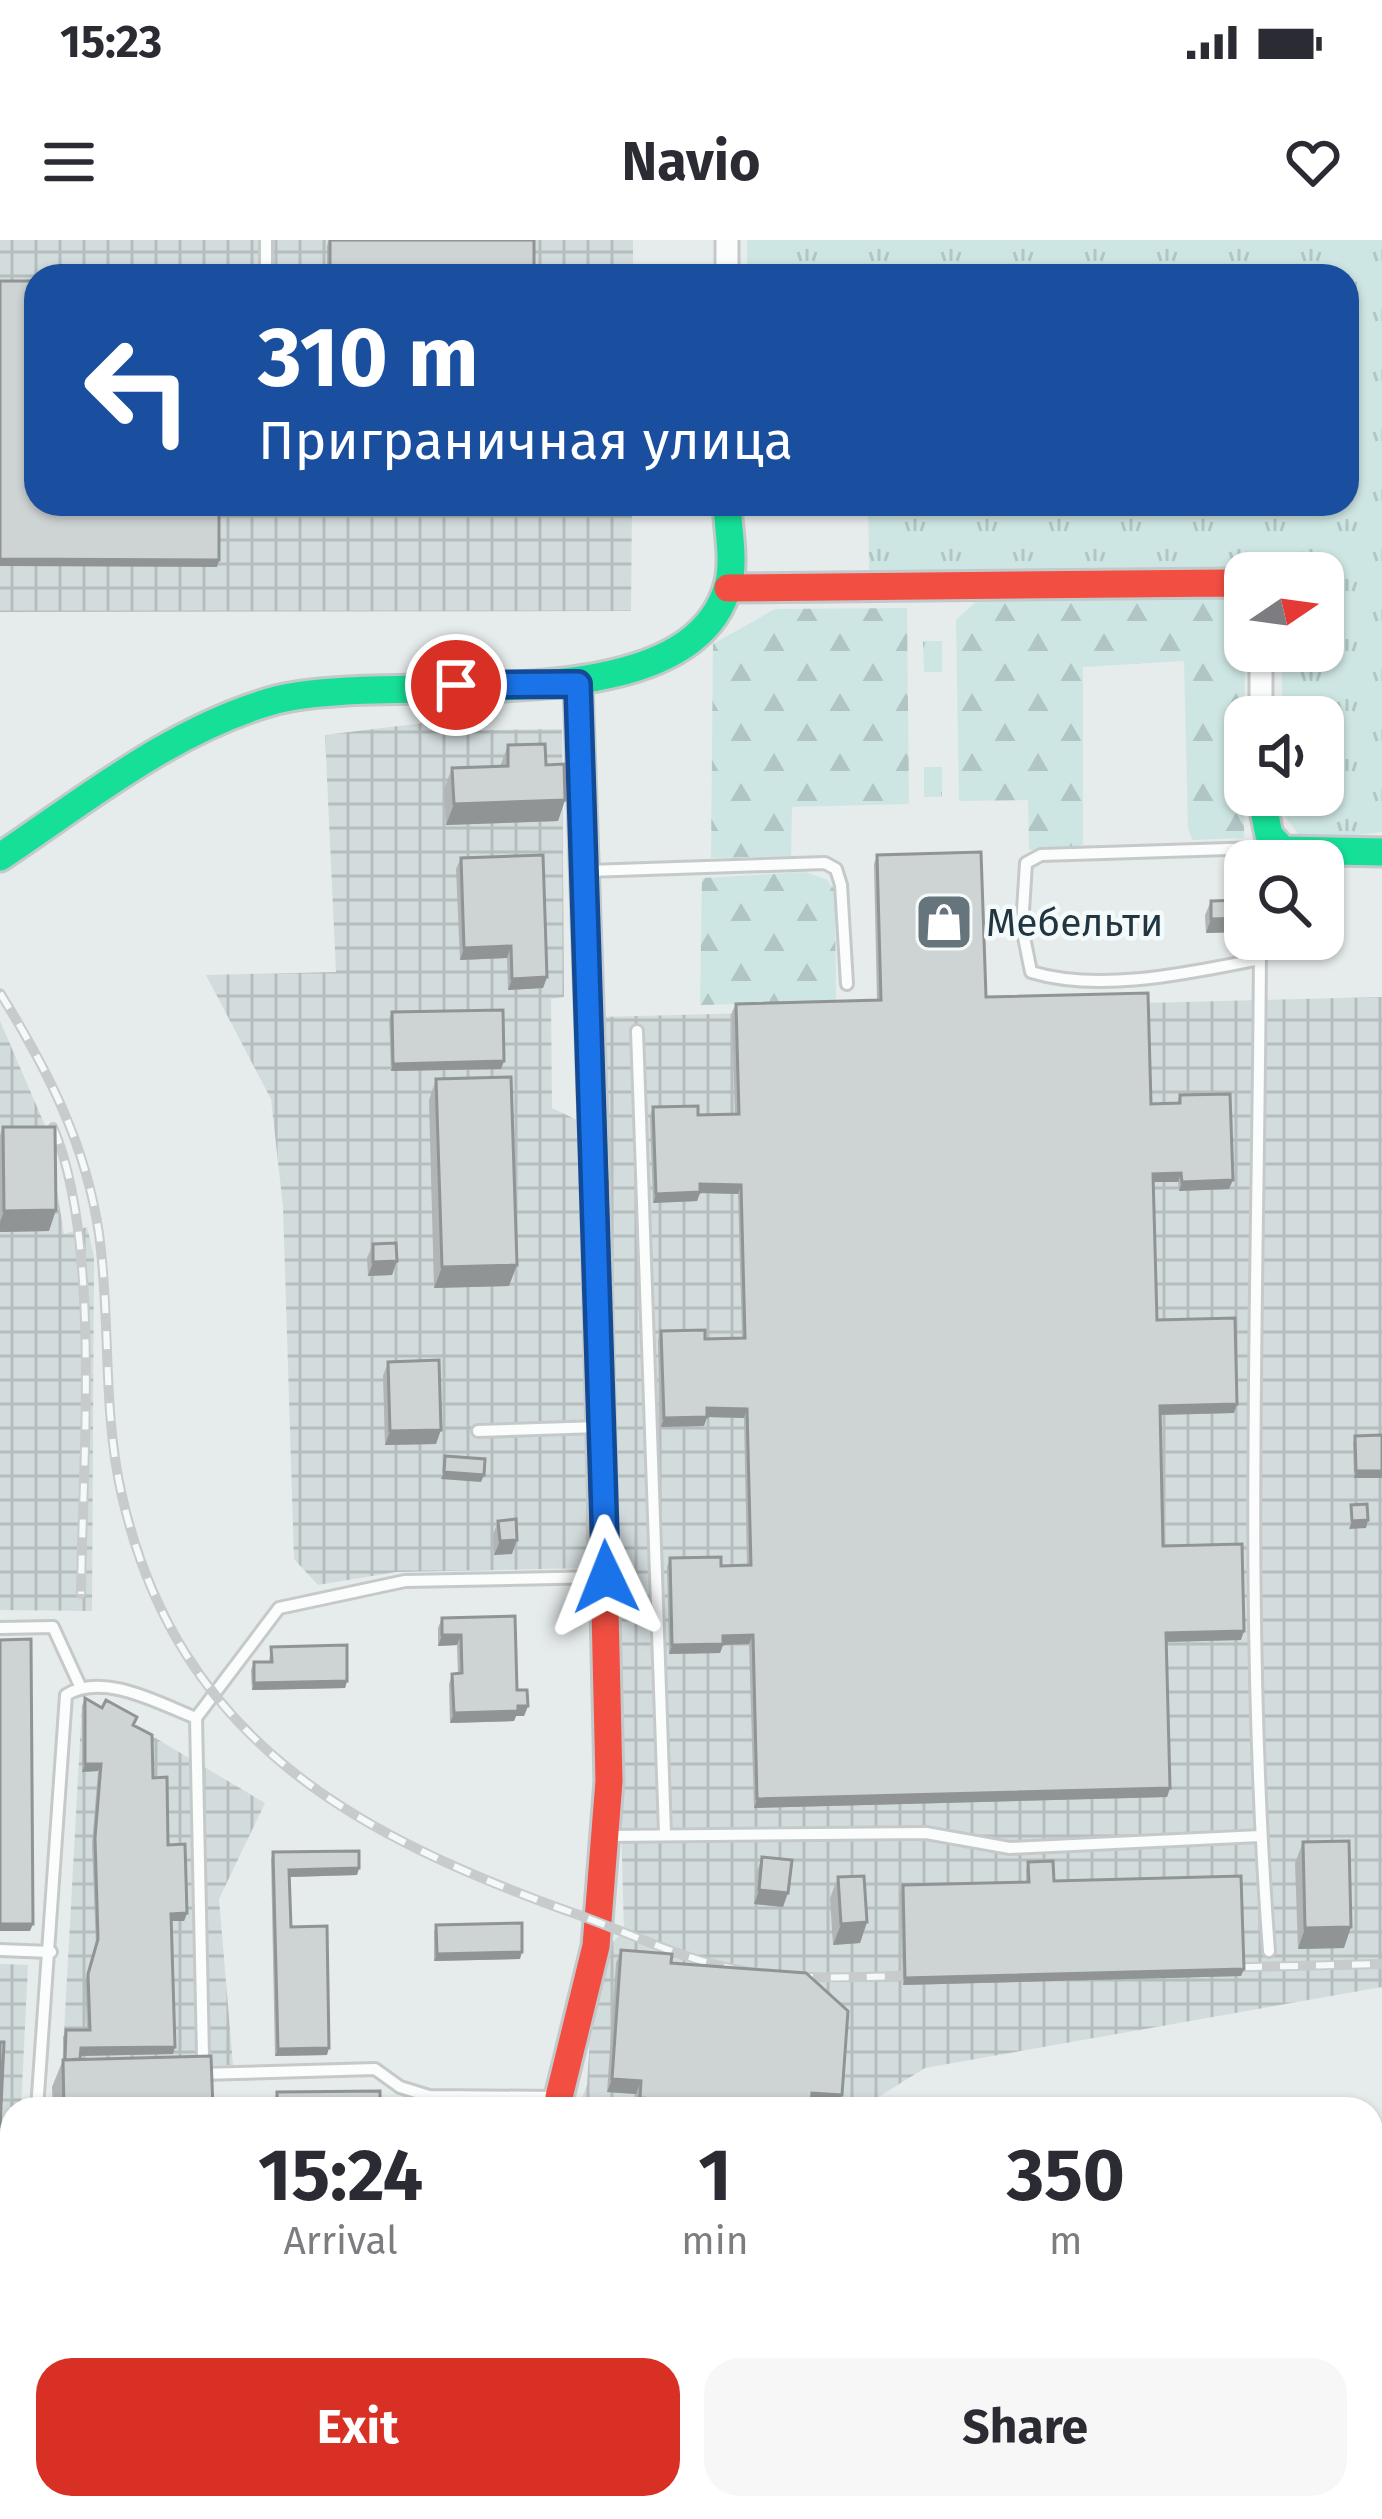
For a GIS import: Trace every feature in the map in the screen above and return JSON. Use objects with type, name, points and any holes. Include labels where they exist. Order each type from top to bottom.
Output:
[{"type":"street","points":[[0,857],[205,728],[255,706],[316,690],[374,686],[578,684],[622,673],[699,637],[728,588],[727,516]]},
{"type":"street","points":[[728,588],[1224,583]]},
{"type":"street","points":[[560,2097],[578,2035],[597,1922],[604,1836],[606,1577],[578,684]]},
{"type":"street","points":[[1344,851],[1382,852]]},
{"type":"lane","points":[[1224,849],[1041,855],[1026,863],[1022,927],[1030,972],[1055,980],[1184,974],[1255,960]]},
{"type":"lane","points":[[585,872],[825,863],[836,869],[841,885],[847,984]]},
{"type":"lane","points":[[1260,960],[1256,1384],[1260,1836],[1269,1951]]},
{"type":"lane","points":[[637,1031],[665,1833]]},
{"type":"lane","points":[[478,1431],[602,1427]]},
{"type":"lane","points":[[203,2056],[196,1718],[279,1608],[436,1578],[606,1577]]},
{"type":"lane","points":[[0,1628],[53,1628],[80,1686]]},
{"type":"lane","points":[[38,2097],[66,1695],[80,1686],[101,1686],[196,1718]]},
{"type":"lane","points":[[604,1836],[926,1833],[1010,1848],[1260,1836]]},
{"type":"lane","points":[[0,1950],[51,1952]]},
{"type":"lane","points":[[176,2075],[375,2069],[400,2087],[447,2097]]},
{"type":"lane","points":[[40,2078],[63,2078]]},
{"type":"shaded area","points":[[0,240],[633,240],[633,264],[24,264],[24,516],[632,516],[631,611],[0,612]]},
{"type":"shaded area","points":[[431,722],[433,731],[562,729],[564,997],[551,999],[552,1108],[581,1122],[593,1568],[396,1572],[318,1585],[294,1559],[283,1207],[271,1099],[206,975],[336,972],[325,735]]},
{"type":"shaded area","points":[[1382,997],[1382,1987],[925,2068],[878,2097],[582,2097],[595,1960],[624,1931],[599,1017]]},
{"type":"shaded area","points":[[0,1021],[47,1130],[64,1234],[87,1227],[94,1256],[92,1611],[0,1610]]},
{"type":"shaded area","points":[[93,1701],[265,1803],[219,1899],[233,2065],[62,2069],[82,1705]]},
{"type":"shaded area","points":[[0,1964],[28,1965],[22,2097],[0,2097]]},
{"type":"green space","points":[[747,240],[1382,240],[1382,832],[1302,840],[1285,816],[1344,816],[1344,696],[1282,696],[1282,672],[1344,672],[1344,552],[1224,552],[1224,578],[869,571],[868,516],[1359,516],[1359,264],[747,264]]},
{"type":"green space","points":[[1224,598],[1224,672],[1245,672],[1245,696],[1224,696],[1224,816],[1244,816],[1244,838],[1192,840],[1184,661],[1083,667],[1083,844],[1072,850],[1029,850],[1028,800],[959,801],[956,620],[977,601]]},
{"type":"green space","points":[[907,608],[909,804],[792,807],[791,856],[711,858],[713,644],[775,609]]},
{"type":"green space","points":[[923,641],[942,641],[942,672],[924,672]]},
{"type":"green space","points":[[924,767],[942,767],[942,797],[924,797]]},
{"type":"green space","points":[[805,872],[826,879],[835,890],[836,1002],[700,1005],[702,878]]},
{"type":"building","points":[[330,240],[534,240],[534,264],[330,264]]},
{"type":"building","points":[[0,281],[24,281],[24,516],[219,516],[219,560],[0,559]]},
{"type":"building","points":[[545,744],[546,765],[564,764],[565,800],[454,804],[452,768],[508,766],[508,745]]},
{"type":"building","points":[[981,852],[986,997],[1148,993],[1151,1104],[1180,1103],[1180,1095],[1230,1094],[1233,1180],[1182,1182],[1181,1173],[1153,1174],[1157,1320],[1235,1318],[1237,1404],[1160,1406],[1163,1546],[1242,1544],[1244,1631],[1166,1633],[1170,1788],[757,1799],[753,1635],[723,1636],[723,1644],[672,1645],[670,1558],[721,1557],[721,1566],[751,1565],[747,1409],[707,1408],[707,1417],[664,1418],[661,1331],[705,1330],[705,1339],[745,1338],[741,1185],[700,1184],[700,1192],[656,1194],[653,1107],[698,1106],[698,1115],[739,1114],[736,1004],[881,1000],[877,855]]},
{"type":"building","points":[[543,855],[547,977],[512,979],[511,946],[464,948],[461,858]]},
{"type":"building","points":[[1211,901],[1224,901],[1224,919],[1211,919]]},
{"type":"building","points":[[503,1010],[504,1061],[393,1064],[392,1012]]},
{"type":"building","points":[[511,1077],[517,1265],[442,1267],[436,1079]]},
{"type":"building","points":[[3,1127],[55,1127],[56,1210],[4,1211]]},
{"type":"building","points":[[396,1243],[397,1261],[373,1262],[373,1244]]},
{"type":"building","points":[[439,1360],[441,1430],[390,1431],[388,1362]]},
{"type":"building","points":[[1382,1435],[1382,1471],[1356,1471],[1355,1436]]},
{"type":"building","points":[[445,1456],[485,1459],[484,1475],[444,1472]]},
{"type":"building","points":[[1367,1504],[1368,1520],[1352,1521],[1351,1505]]},
{"type":"building","points":[[516,1519],[517,1540],[500,1541],[498,1521]]},
{"type":"building","points":[[515,1616],[517,1690],[527,1690],[528,1706],[518,1706],[518,1711],[454,1713],[452,1674],[462,1673],[461,1635],[442,1635],[442,1618]]},
{"type":"building","points":[[31,1639],[33,1924],[0,1924],[0,1640]]},
{"type":"building","points":[[347,1645],[347,1681],[254,1683],[254,1662],[272,1662],[271,1647]]},
{"type":"building","points":[[85,1698],[102,1708],[106,1700],[137,1717],[133,1725],[152,1735],[153,1778],[167,1777],[168,1845],[185,1844],[187,1913],[171,1914],[175,2047],[81,2048],[80,2059],[65,2060],[66,2030],[90,2030],[88,1974],[98,1939],[95,1838],[101,1764],[85,1764]]},
{"type":"building","points":[[1349,1841],[1351,1927],[1305,1928],[1303,1842]]},
{"type":"building","points":[[359,1851],[359,1868],[289,1870],[291,1927],[327,1926],[329,2048],[278,2049],[273,1852]]},
{"type":"building","points":[[762,1857],[792,1860],[788,1893],[759,1890]]},
{"type":"building","points":[[1053,1861],[1054,1881],[1241,1876],[1244,1969],[905,1978],[903,1885],[1029,1882],[1028,1862]]},
{"type":"building","points":[[864,1876],[867,1922],[841,1924],[838,1877]]},
{"type":"building","points":[[522,1923],[522,1952],[437,1954],[436,1925]]},
{"type":"building","points":[[621,1950],[672,1954],[671,1963],[806,1973],[848,2011],[842,2095],[640,2097],[641,2081],[612,2079]]},
{"type":"building","points":[[0,2042],[4,2042],[1,2097]]},
{"type":"building","points":[[211,2056],[213,2097],[64,2097],[63,2060]]},
{"type":"building","points":[[380,2091],[380,2097],[277,2097],[277,2092]]},
{"type":"railway","points":[[0,993],[62,1108],[85,1169],[103,1266],[116,1464],[149,1581],[186,1654],[232,1715],[288,1768],[350,1812],[420,1850],[657,1945],[718,1966],[764,1974],[938,1975]]},
{"type":"railway","points":[[53,1127],[68,1175],[84,1292],[81,1594]]},
{"type":"railway","points":[[1208,1968],[1382,1964]]},
{"type":"traffic: fast","points":[[0,857],[167,747],[238,712],[276,700],[327,692],[530,685],[597,677],[657,660],[702,631],[728,586],[728,516]]},
{"type":"traffic: fast","points":[[578,684],[595,1182]]},
{"type":"traffic: fast","points":[[1265,816],[1269,835],[1283,850],[1382,852]]},
{"type":"traffic: jam","points":[[728,588],[1224,583]]},
{"type":"traffic: jam","points":[[559,2097],[596,1946],[609,1781],[595,1182]]},
{"type":"place","name":"Мебельти","points":[[944,922]]},
{"type":"route","points":[[456,685],[578,684],[606,1577]]}]
